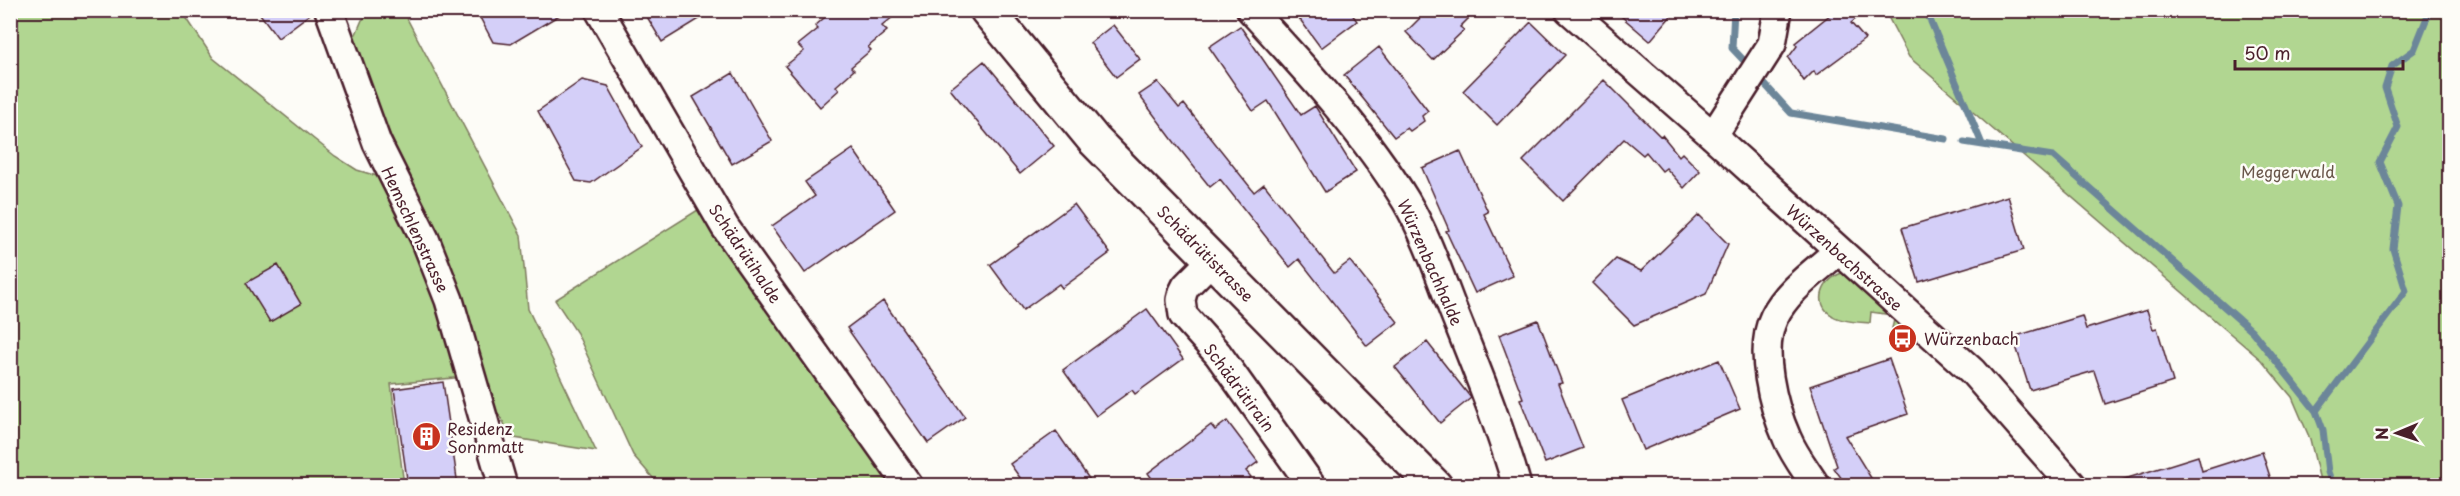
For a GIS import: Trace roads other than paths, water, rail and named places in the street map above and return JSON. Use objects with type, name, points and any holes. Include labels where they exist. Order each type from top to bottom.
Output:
[{"type":"main road","name":"Schädrütistrasse","points":[[987,10],[1094,140],[1435,486]]},
{"type":"street","name":"Hemschlenstrasse","points":[[328,10],[376,142],[424,239],[449,300],[503,486]]},
{"type":"street","name":"Schädrütihalde","points":[[599,10],[725,227],[909,486]]},
{"type":"street","name":"Würzenbachhalde","points":[[1251,10],[1308,71],[1362,137],[1406,203],[1429,250],[1479,374],[1517,486]]},
{"type":"street","name":"Würzenbachstrasse","points":[[1569,10],[1713,136],[1972,371],[2073,486]]},
{"type":"street","points":[[1713,136],[1772,44],[1778,10]]},
{"type":"street","points":[[1816,486],[1788,440],[1776,410],[1770,380],[1768,347],[1771,326],[1786,298],[1838,251]]},
{"type":"street","name":"Schädrütirain","points":[[1212,260],[1186,286],[1181,300],[1183,315],[1218,354],[1312,486]]},
{"type":"waterway","points":[[1734,10],[1732,48],[1750,67]]},
{"type":"waterway","points":[[1926,10],[1982,144]]},
{"type":"waterway","points":[[2316,411],[2406,291],[2393,249],[2398,206],[2380,162],[2398,127],[2385,88],[2392,66],[2414,50],[2430,10]]},
{"type":"waterway","points":[[1759,78],[1791,113],[1946,139]]},
{"type":"waterway","points":[[1964,142],[2053,156],[2252,331],[2316,411],[2323,430],[2328,472],[2333,486]]},
{"type":"place","name":"Würzenbach","points":[[1903,338]]},
{"type":"place","name":"Residenz Sonnmatt","points":[[426,437]]},
{"type":"park label","name":"Meggerwald","points":[[2288,171]]}]
